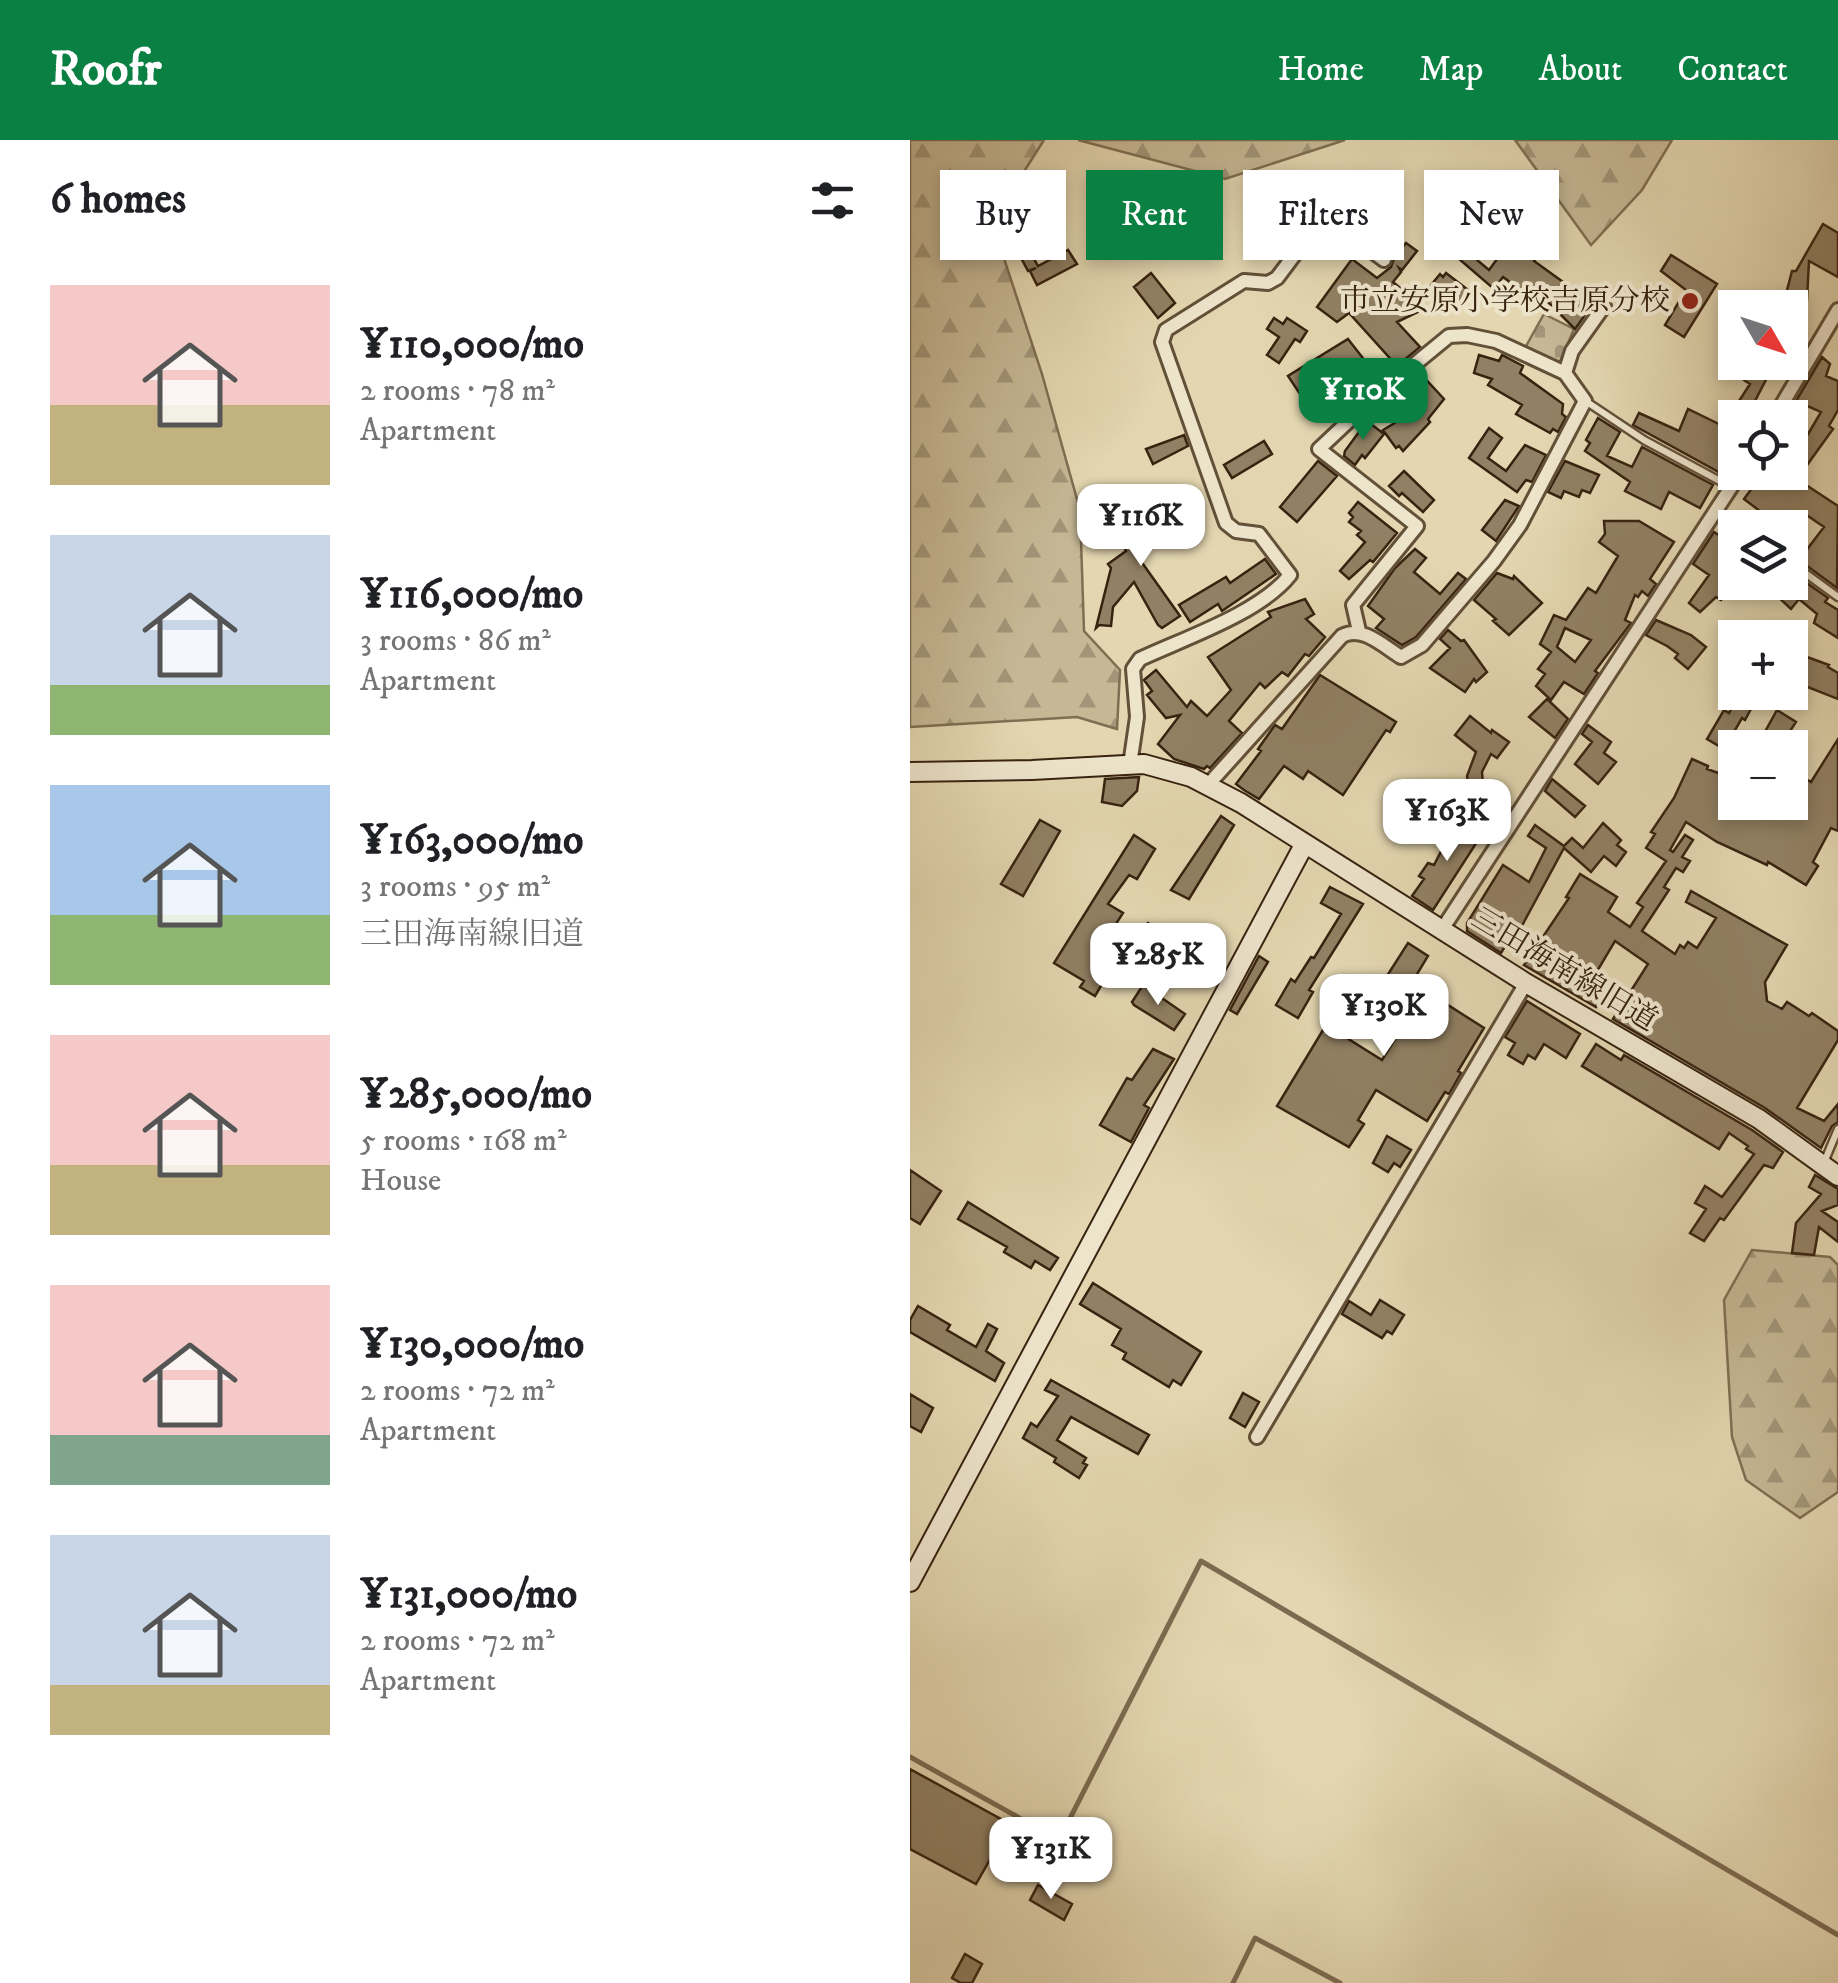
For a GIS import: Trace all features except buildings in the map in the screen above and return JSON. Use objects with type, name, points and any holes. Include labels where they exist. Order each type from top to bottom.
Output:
[{"type":"street","points":[[1130,765],[1137,717],[1132,668],[1140,659],[1280,588],[1290,574],[1258,534],[1236,531],[1226,523],[1162,342],[1166,330],[1244,281],[1268,283],[1277,278],[1291,260]]},
{"type":"street","points":[[1565,373],[1572,351],[1604,306]]},
{"type":"street","points":[[1785,400],[1838,310]]},
{"type":"street","points":[[1207,786],[1348,632],[1358,632],[1401,656],[1422,645],[1520,525],[1585,401],[1565,373],[1496,341],[1449,336],[1319,448],[1416,526],[1353,605],[1358,632]]},
{"type":"street","points":[[1443,928],[1718,512]]},
{"type":"street","name":"三田海南線旧道","points":[[910,772],[1144,764],[1190,777],[1443,928],[1526,983],[1760,1119],[1830,1171]]},
{"type":"street","points":[[910,1582],[1304,845]]},
{"type":"street","points":[[1257,1437],[1526,983]]},
{"type":"lane","points":[[1585,401],[1644,440],[1718,480]]},
{"type":"lane","points":[[1808,575],[1838,597]]},
{"type":"lane","points":[[1830,1171],[1838,1129]]},
{"type":"green space","points":[[910,140],[1044,140],[1025,170],[940,170],[940,260],[1004,260],[1080,510],[1084,631],[1120,670],[1117,729],[1077,717],[910,727]]},
{"type":"green space","points":[[1078,140],[1345,140],[1225,179],[1223,170],[1191,170]]},
{"type":"green space","points":[[1515,140],[1672,140],[1642,190],[1591,245],[1559,201],[1559,170],[1537,170]]},
{"type":"green space","points":[[1544,314],[1574,329],[1559,364],[1525,348]]},
{"type":"green space","points":[[1752,1250],[1830,1257],[1838,1265],[1838,1492],[1800,1518],[1746,1480],[1732,1437],[1724,1300]]},
{"type":"waterway","points":[[910,1757],[1059,1840],[1201,1561],[1838,1935]]},
{"type":"waterway","points":[[1233,1983],[1255,1938],[1340,1983]]},
{"type":"place","name":"市立安原小学校吉原分校","points":[[1690,301]]}]
